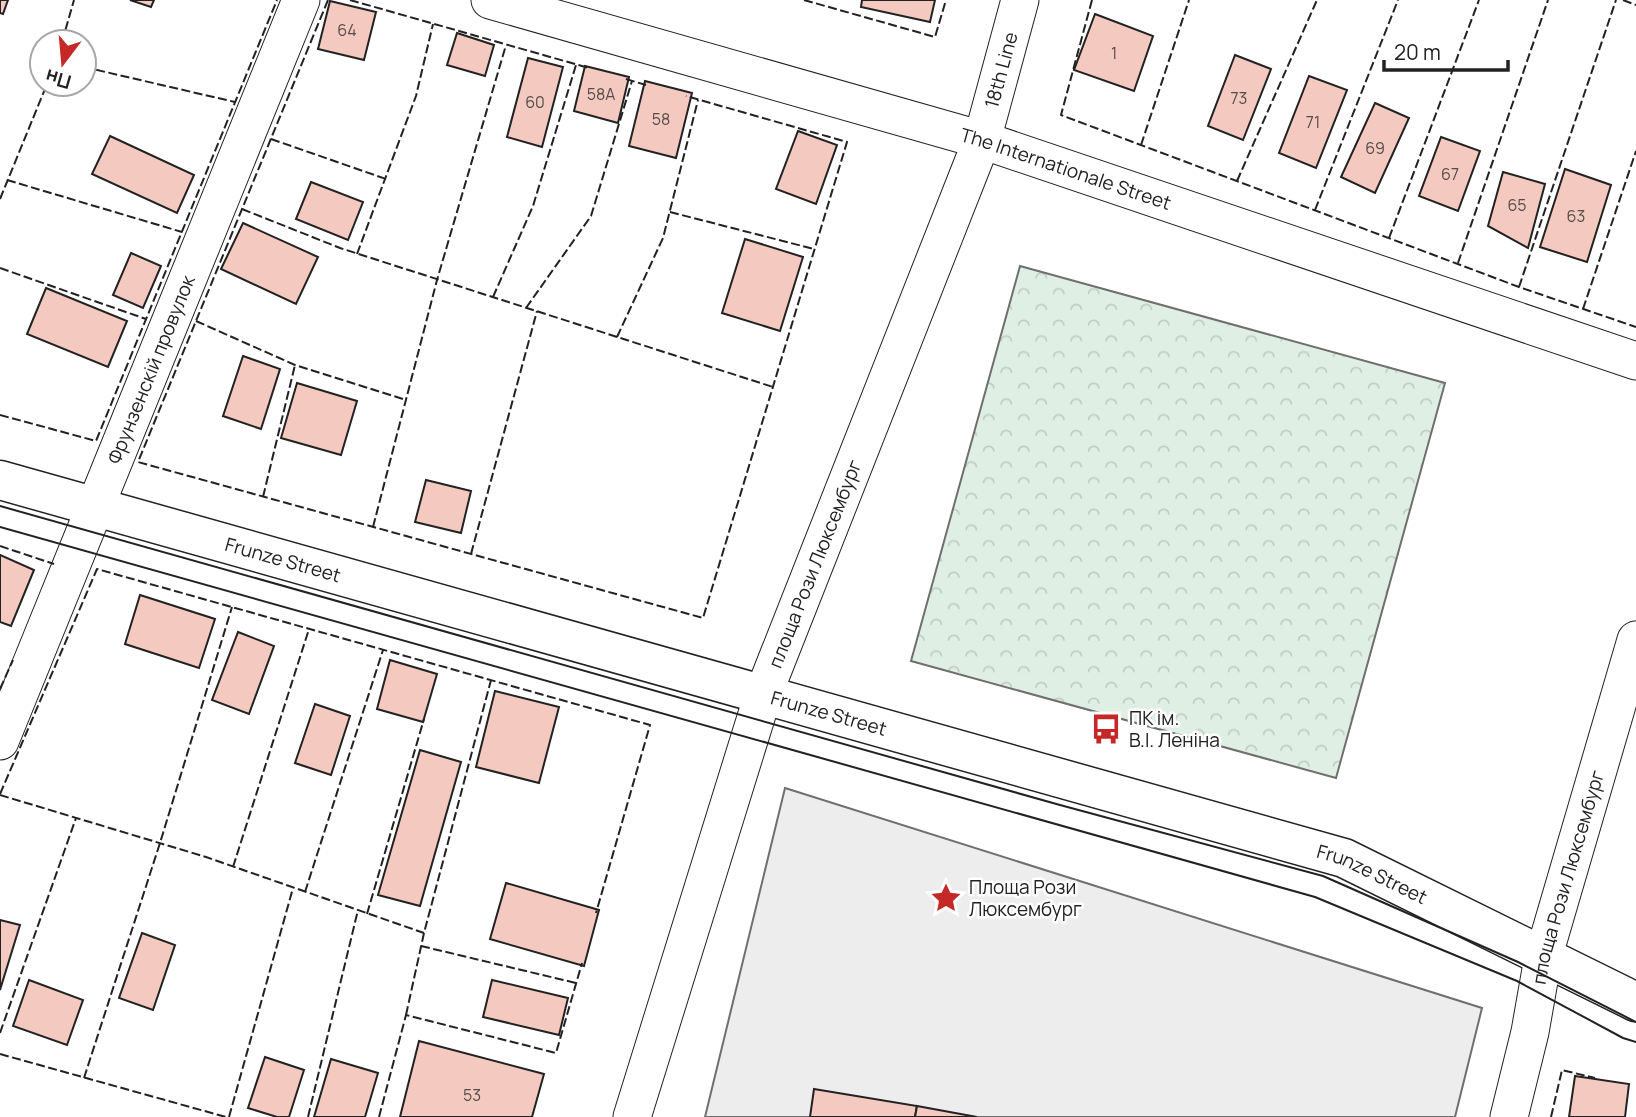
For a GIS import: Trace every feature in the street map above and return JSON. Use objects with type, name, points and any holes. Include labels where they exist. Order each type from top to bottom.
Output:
[{"type":"street","name":"Фрунзенскій провулок","points":[[0,741],[301,0]]},
{"type":"street","name":"The Internationale Street","points":[[490,0],[982,141],[1636,361]]},
{"type":"street","name":"18th Line","points":[[982,141],[1020,0]]},
{"type":"street","name":"площа Рози Люксембург","points":[[632,1117],[763,695],[982,141]]},
{"type":"street","name":"Frunze Street","points":[[0,480],[1343,858],[1636,1002]]},
{"type":"street","name":"площа Рози Люксембург","points":[[1509,1117],[1530,1031],[1543,958],[1636,640]]},
{"type":"green space","points":[[1020,266],[1445,383],[1336,778],[911,661]]},
{"type":"shaded area","name":"Площа Рози Люксембург","points":[[785,788],[1482,1008],[1455,1117],[705,1117]]},
{"type":"building","points":[[0,0],[8,0],[3,14],[0,13]]},
{"type":"building","points":[[130,0],[154,0],[151,7]]},
{"type":"building","points":[[862,0],[935,0],[930,22],[861,7]]},
{"type":"building","points":[[330,1],[376,12],[364,60],[318,49]]},
{"type":"building","points":[[1095,14],[1153,36],[1134,91],[1074,70]]},
{"type":"building","points":[[457,33],[494,45],[485,76],[447,65]]},
{"type":"building","points":[[1235,55],[1271,69],[1243,140],[1208,126]]},
{"type":"building","points":[[528,58],[563,67],[542,147],[507,137]]},
{"type":"building","points":[[585,66],[629,77],[618,123],[574,111]]},
{"type":"building","points":[[1309,76],[1347,90],[1316,168],[1279,153]]},
{"type":"building","points":[[645,81],[692,93],[676,158],[629,146]]},
{"type":"building","points":[[1375,103],[1409,118],[1375,193],[1341,177]]},
{"type":"building","points":[[798,131],[837,145],[816,204],[776,189]]},
{"type":"building","points":[[110,136],[194,175],[177,213],[92,174]]},
{"type":"building","points":[[1441,137],[1480,151],[1458,211],[1419,196]]},
{"type":"building","points":[[1565,169],[1611,185],[1587,262],[1540,247]]},
{"type":"building","points":[[1503,172],[1545,184],[1528,248],[1488,226]]},
{"type":"building","points":[[311,182],[363,202],[348,240],[296,219]]},
{"type":"building","points":[[243,223],[318,257],[296,304],[221,269]]},
{"type":"building","points":[[745,239],[803,257],[780,331],[722,313]]},
{"type":"building","points":[[131,253],[161,266],[143,308],[113,295]]},
{"type":"building","points":[[46,288],[127,321],[108,367],[27,334]]},
{"type":"building","points":[[243,356],[280,369],[261,429],[223,416]]},
{"type":"building","points":[[297,383],[357,401],[341,455],[281,438]]},
{"type":"building","points":[[426,480],[471,491],[461,533],[415,522]]},
{"type":"building","points":[[0,555],[34,570],[11,626],[0,622]]},
{"type":"building","points":[[140,595],[215,619],[199,668],[125,644]]},
{"type":"building","points":[[238,632],[274,646],[249,714],[212,700]]},
{"type":"building","points":[[390,660],[437,674],[423,722],[377,709]]},
{"type":"building","points":[[495,691],[559,707],[539,783],[476,767]]},
{"type":"building","points":[[315,704],[350,716],[331,775],[295,763]]},
{"type":"building","points":[[420,750],[461,762],[420,906],[378,895]]},
{"type":"building","points":[[506,883],[599,910],[584,966],[490,939]]},
{"type":"building","points":[[0,920],[20,925],[0,990]]},
{"type":"building","points":[[142,933],[175,945],[153,1010],[119,998]]},
{"type":"building","points":[[29,980],[83,1000],[67,1045],[13,1026]]},
{"type":"building","points":[[492,980],[568,998],[559,1035],[483,1017]]},
{"type":"building","points":[[419,1041],[544,1074],[532,1117],[400,1117]]},
{"type":"building","points":[[265,1057],[304,1070],[289,1117],[277,1117],[248,1108]]},
{"type":"building","points":[[331,1059],[378,1073],[365,1117],[314,1117]]},
{"type":"building","points":[[1575,1076],[1629,1084],[1625,1117],[1569,1117]]},
{"type":"building","points":[[814,1089],[917,1106],[915,1117],[810,1117]]},
{"type":"building","points":[[917,1106],[977,1117],[915,1117]]},
{"type":"tram line","points":[[0,506],[1060,805],[1323,876],[1518,962],[1636,1022]]},
{"type":"tram line","points":[[0,527],[1315,897],[1517,981],[1623,1038],[1636,1042]]},
{"type":"fence","points":[[66,28],[74,0]]},
{"type":"fence","points":[[0,415],[96,441],[277,0]]},
{"type":"fence","points":[[328,0],[138,462],[703,618],[847,142],[686,96]]},
{"type":"fence","points":[[350,0],[589,68]]},
{"type":"fence","points":[[804,0],[935,37],[946,0]]},
{"type":"fence","points":[[1092,0],[1061,115],[1519,287],[1636,327]]},
{"type":"fence","points":[[1141,145],[1189,0]]},
{"type":"fence","points":[[1237,181],[1317,0]]},
{"type":"fence","points":[[1315,210],[1398,0]]},
{"type":"fence","points":[[1389,238],[1479,0]]},
{"type":"fence","points":[[1458,263],[1548,0]]},
{"type":"fence","points":[[1519,287],[1616,0]]},
{"type":"fence","points":[[1623,0],[1636,5]]},
{"type":"fence","points":[[357,254],[416,96],[433,24]]},
{"type":"fence","points":[[373,527],[437,280],[506,45]]},
{"type":"fence","points":[[493,297],[533,206],[576,65]]},
{"type":"fence","points":[[98,70],[235,102]]},
{"type":"fence","points":[[626,79],[646,85]]},
{"type":"fence","points":[[526,308],[591,216],[632,81]]},
{"type":"fence","points":[[0,199],[41,98]]},
{"type":"fence","points":[[617,337],[663,238],[698,100]]},
{"type":"fence","points":[[271,139],[386,179]]},
{"type":"fence","points":[[1583,309],[1636,151]]},
{"type":"fence","points":[[7,180],[182,232]]},
{"type":"fence","points":[[242,209],[340,248],[773,387]]},
{"type":"fence","points":[[670,212],[814,249]]},
{"type":"fence","points":[[0,268],[146,319]]},
{"type":"fence","points":[[471,554],[537,311]]},
{"type":"fence","points":[[196,321],[295,365],[406,400]]},
{"type":"fence","points":[[263,497],[295,365]]},
{"type":"fence","points":[[0,546],[54,564]]},
{"type":"fence","points":[[0,794],[97,569],[650,725],[596,913]]},
{"type":"fence","points":[[84,1078],[232,607]]},
{"type":"fence","points":[[233,867],[309,629]]},
{"type":"fence","points":[[305,892],[383,650]]},
{"type":"fence","points":[[0,689],[13,660]]},
{"type":"fence","points":[[406,1015],[424,933],[491,680]]},
{"type":"fence","points":[[367,914],[424,719]]},
{"type":"fence","points":[[0,795],[206,857],[424,933]]},
{"type":"fence","points":[[0,1033],[76,818]]},
{"type":"fence","points":[[229,1117],[293,888]]},
{"type":"fence","points":[[308,1117],[358,910]]},
{"type":"fence","points":[[421,946],[576,983]]},
{"type":"fence","points":[[379,1117],[406,1015],[556,1053],[582,963]]},
{"type":"fence","points":[[0,1054],[226,1117]]},
{"type":"fence","points":[[1551,1117],[1562,1070],[1595,1078]]},
{"type":"place","name":"ПК ім. В.І. Леніна","points":[[1106,729]]},
{"type":"place","name":"Площа Рози Люксембург","points":[[946,898]]}]
